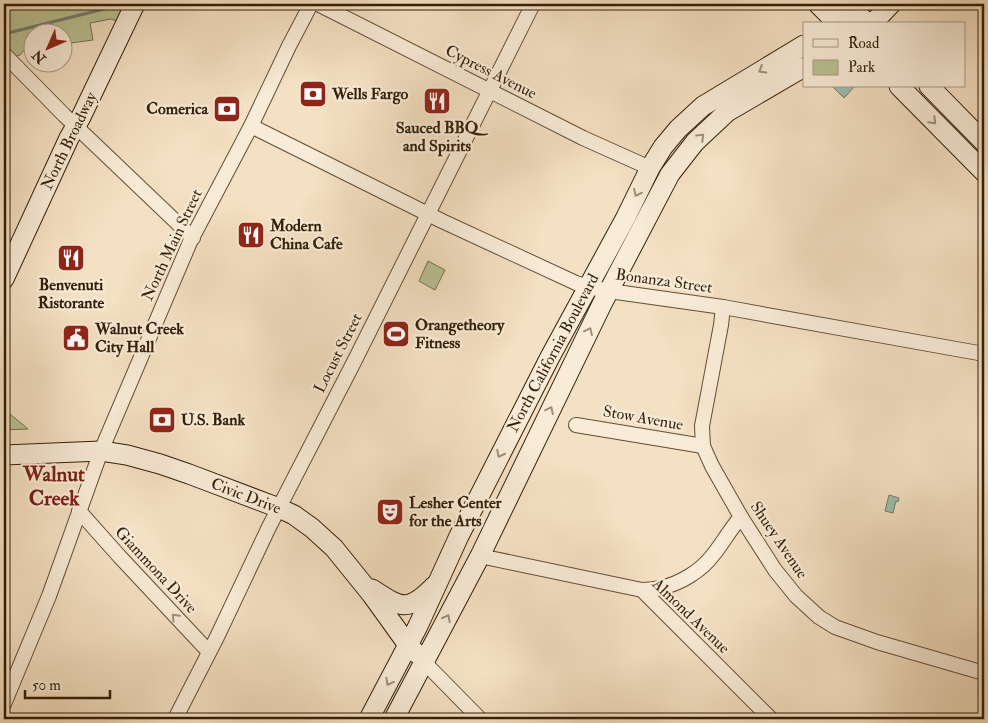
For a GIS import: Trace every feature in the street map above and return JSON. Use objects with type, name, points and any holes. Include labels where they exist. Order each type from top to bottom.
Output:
[{"type":"main road","name":"North Broadway","points":[[4,279],[69,138],[135,4]]},
{"type":"main road","points":[[818,4],[835,22]]},
{"type":"main road","points":[[874,22],[891,4]]},
{"type":"main road","points":[[839,22],[854,6],[866,22]]},
{"type":"main road","name":"North California Boulevard","points":[[369,719],[418,626],[480,492],[663,146],[703,106],[803,46]]},
{"type":"main road","name":"North California Boulevard","points":[[394,719],[480,556],[609,291],[670,174],[695,142],[726,112],[803,68]]},
{"type":"main road","points":[[901,88],[984,172]]},
{"type":"main road","points":[[931,88],[984,142]]},
{"type":"main road","name":"Civic Drive","points":[[4,455],[101,451],[127,455],[160,464],[294,515],[334,548],[372,595],[408,645],[424,662]]},
{"type":"main road","points":[[361,582],[393,603],[408,605],[425,596],[437,584]]},
{"type":"street","name":"North Main Street","points":[[4,704],[48,596],[101,451],[190,242],[251,126],[288,46],[311,4]]},
{"type":"street","name":"Cypress Avenue","points":[[318,4],[574,133],[650,168]]},
{"type":"street","name":"Locust Street","points":[[174,719],[209,652],[268,527],[355,360],[533,4]]},
{"type":"street","points":[[6,57],[193,238]]},
{"type":"street","name":"Bonanza Street","points":[[251,126],[427,214],[588,287],[723,306],[984,354]]},
{"type":"street","name":"Shuey Avenue","points":[[723,306],[702,426],[703,446],[741,518],[775,570],[796,596],[819,617],[835,627],[859,636],[984,673]]},
{"type":"street","name":"Stow Avenue","points":[[576,424],[703,446]]},
{"type":"street","name":"Giammona Drive","points":[[79,511],[209,652]]},
{"type":"street","points":[[642,590],[661,588],[683,580],[698,570],[713,556],[734,524],[741,518]]},
{"type":"street","name":"Almond Avenue","points":[[480,556],[642,590],[770,719]]},
{"type":"street","points":[[424,662],[480,719]]},
{"type":"green space","points":[[4,4],[135,4],[125,24],[111,19],[90,23],[93,40],[72,43],[72,22],[22,22],[22,53],[4,60]]},
{"type":"green space","points":[[428,261],[445,270],[435,290],[419,281]]},
{"type":"green space","points":[[4,409],[28,429],[4,430]]},
{"type":"shaded area","points":[[834,88],[853,88],[844,98]]},
{"type":"shaded area","points":[[889,495],[899,498],[898,502],[896,501],[893,513],[885,511]]},
{"type":"waterway","name":"Walnut Creek","points":[[4,34],[116,6]]},
{"type":"place","name":"Wells Fargo","points":[[313,94]]},
{"type":"place","name":"Sauced BBQ and Spirits","points":[[437,101]]},
{"type":"place","name":"Comerica","points":[[227,109]]},
{"type":"place","name":"Modern China Cafe","points":[[251,235]]},
{"type":"place","name":"Benvenuti Ristorante","points":[[71,258]]},
{"type":"place","name":"Orangetheory Fitness","points":[[396,334]]},
{"type":"place","name":"Walnut Creek City Hall","points":[[76,338]]},
{"type":"place","name":"U.S. Bank","points":[[162,420]]},
{"type":"place","name":"Lesher Center for the Arts","points":[[390,512]]},
{"type":"district","name":"Walnut Creek","points":[[54,486]]}]
